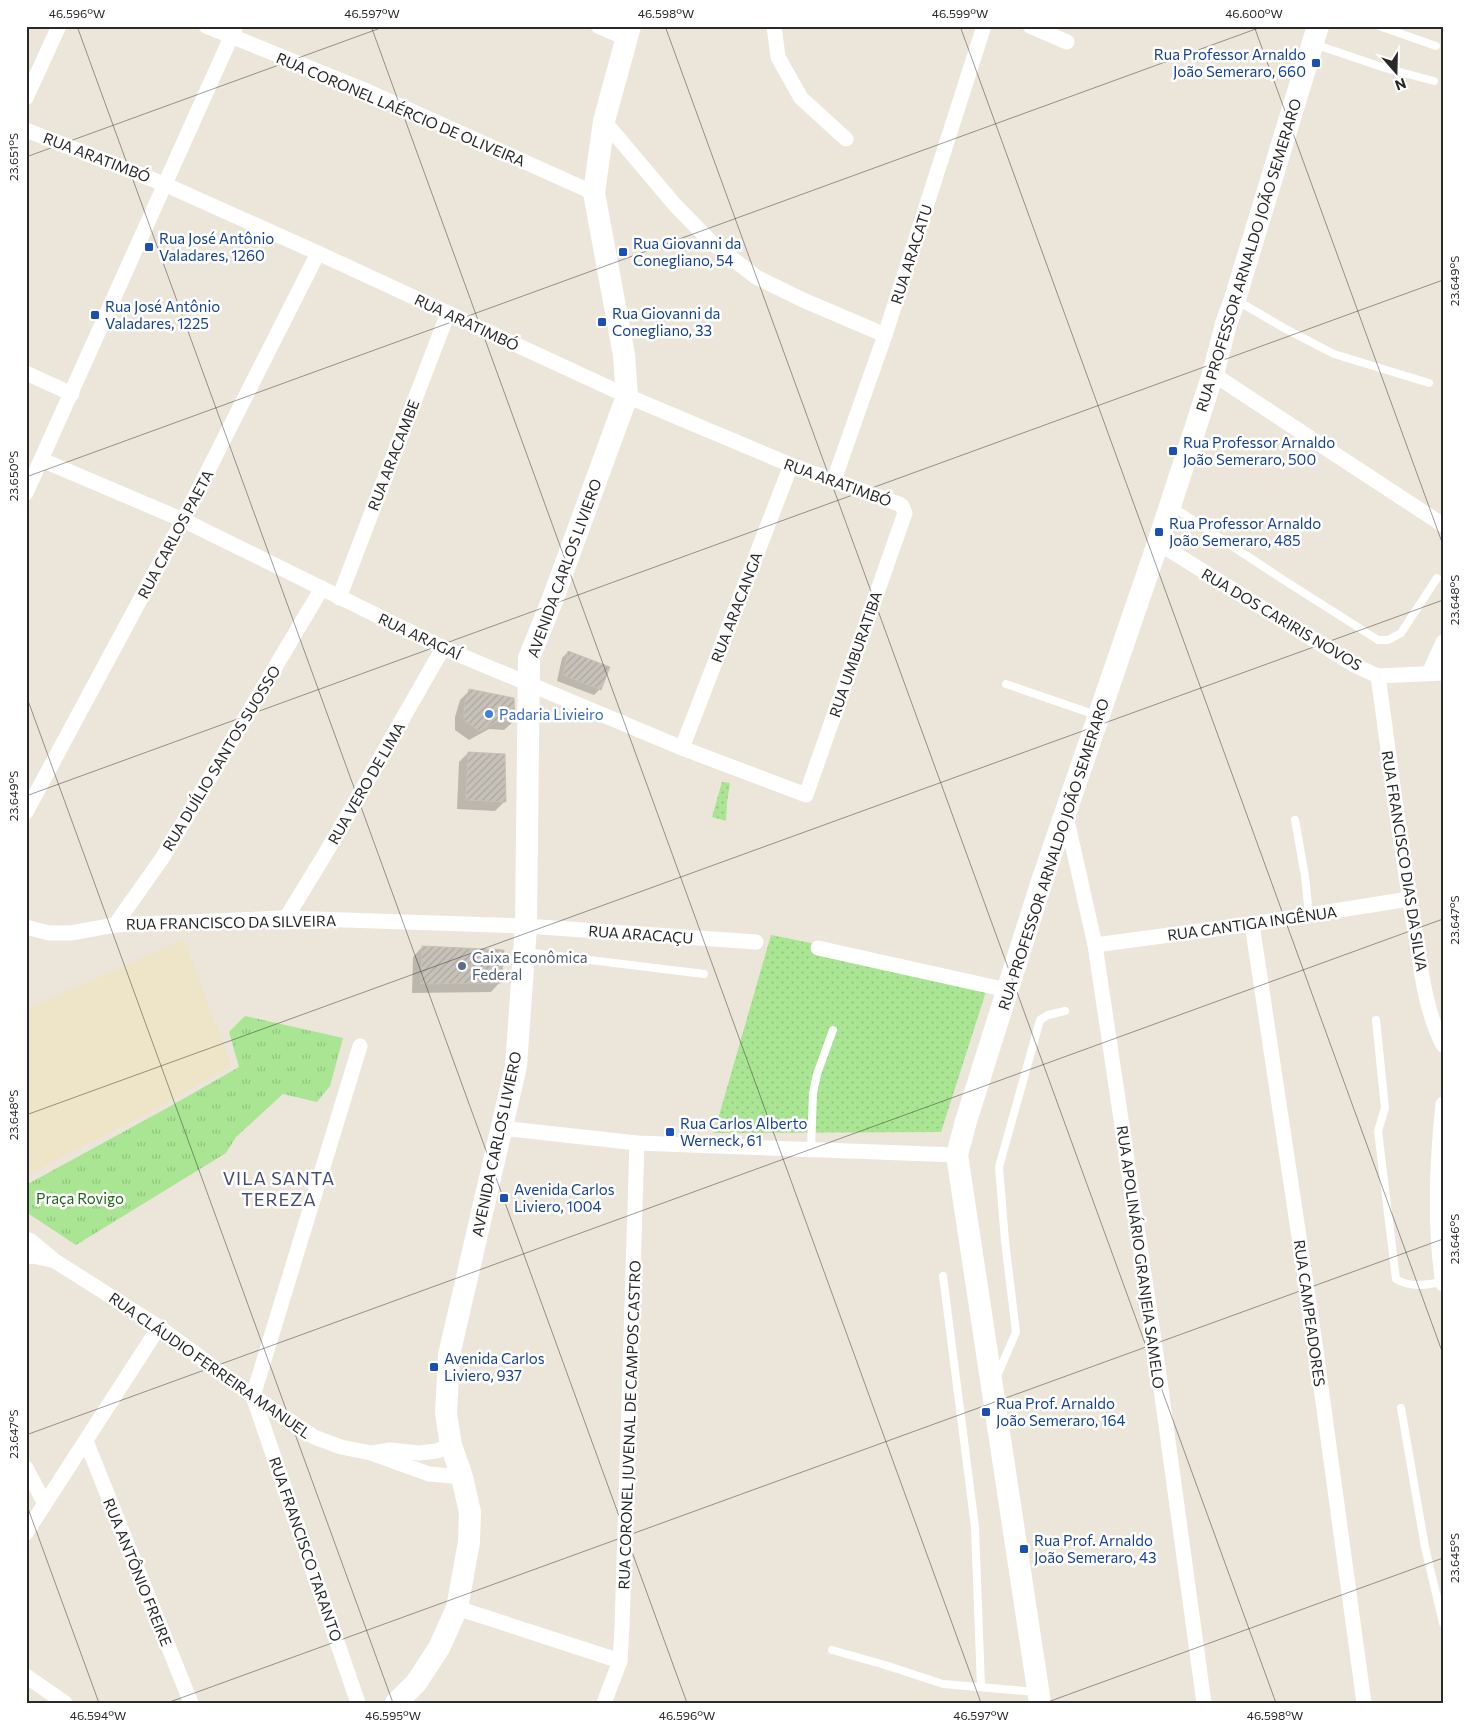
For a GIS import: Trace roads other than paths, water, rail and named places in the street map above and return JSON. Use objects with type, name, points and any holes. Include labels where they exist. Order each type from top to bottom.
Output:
[{"type":"street","points":[[26,98],[59,26]]},
{"type":"street","name":"RUA CORONEL LAÉRCIO DE OLIVEIRA","points":[[206,26],[234,32],[594,193]]},
{"type":"street","points":[[598,26],[628,32],[604,121],[594,193],[624,354],[628,396]]},
{"type":"street","points":[[774,26],[778,57],[801,98],[846,139]]},
{"type":"street","name":"RUA ARACATU","points":[[834,480],[884,335],[984,26]]},
{"type":"street","points":[[1030,26],[1067,42]]},
{"type":"street","points":[[26,493],[234,32]]},
{"type":"street","name":"RUA PROFESSOR ARNALDO JOÃO SEMERARO","points":[[1039,1697],[991,1390],[957,1155],[1007,990],[1213,374],[1226,324],[1315,35]]},
{"type":"street","points":[[604,121],[675,205],[712,243],[756,277],[803,300],[884,335]]},
{"type":"street","name":"RUA ARATIMBÓ","points":[[26,130],[164,184],[628,396],[791,465],[900,504],[905,513]]},
{"type":"street","name":"RUA CARLOS PAETA","points":[[26,812],[183,520],[318,253]]},
{"type":"street","name":"RUA ARACAMBE","points":[[339,598],[448,313]]},
{"type":"street","points":[[26,373],[72,394]]},
{"type":"street","points":[[1213,374],[1443,525]]},
{"type":"street","name":"AVENIDA CARLOS LIVIERO","points":[[396,1703],[416,1683],[439,1648],[457,1608],[469,1542],[470,1512],[462,1477],[451,1445],[446,1414],[449,1354],[516,1066],[526,926],[529,658],[628,396]]},
{"type":"street","name":"RUA ARAGAÍ","points":[[42,460],[183,520],[443,648],[682,748],[806,795]]},
{"type":"street","name":"RUA ARACANGA","points":[[682,748],[791,465]]},
{"type":"street","name":"RUA UMBURATIBA","points":[[806,795],[905,513]]},
{"type":"street","name":"RUA DOS CARIRIS NOVOS","points":[[1158,543],[1354,665],[1378,676],[1436,673]]},
{"type":"street","name":"RUA DUÍLIO SANTOS SUOSSO","points":[[115,925],[163,857],[322,588]]},
{"type":"street","points":[[1436,673],[1443,642]]},
{"type":"street","name":"RUA VERO DE LIMA","points":[[286,918],[327,851],[443,648]]},
{"type":"street","name":"RUA FRANCISCO DIAS DA SILVA","points":[[1378,676],[1409,899],[1432,1020],[1443,1045]]},
{"type":"street","name":"RUA APOLINÁRIO GRANJEIA SAMELO","points":[[1066,814],[1095,945],[1158,1367],[1204,1703]]},
{"type":"street","name":"RUA CANTIGA INGÊNUA","points":[[1095,945],[1252,924],[1409,899]]},
{"type":"street","name":"RUA FRANCISCO DA SILVEIRA","points":[[26,927],[49,933],[71,933],[115,925],[286,918],[526,926]]},
{"type":"street","name":"RUA CAMPEADORES","points":[[1252,924],[1315,1343],[1364,1703]]},
{"type":"street","name":"RUA ARACAÇU","points":[[526,926],[756,942]]},
{"type":"street","points":[[818,948],[1007,990]]},
{"type":"street","points":[[253,1396],[360,1046]]},
{"type":"street","points":[[1443,1104],[1440,1135],[1438,1232],[1443,1283]]},
{"type":"street","points":[[501,1128],[637,1143],[957,1155]]},
{"type":"street","name":"RUA CORONEL JUVENAL DE CAMPOS CASTRO","points":[[604,1703],[620,1660],[637,1143]]},
{"type":"street","points":[[26,1239],[32,1241],[55,1261]]},
{"type":"street","points":[[26,1257],[33,1256],[55,1261]]},
{"type":"street","name":"RUA CLÁUDIO FERREIRA MANUEL","points":[[55,1261],[159,1327],[253,1396],[314,1437],[429,1474],[462,1477]]},
{"type":"street","points":[[26,1533],[159,1327]]},
{"type":"street","name":"RUA FRANCISCO TARANTO","points":[[253,1396],[358,1703]]},
{"type":"street","name":"RUA ANTÔNIO FREIRE","points":[[86,1440],[191,1703]]},
{"type":"street","name":"RUA CLÁUDIO FERREIRA MANUEL","points":[[370,1454],[390,1450],[419,1453],[437,1451],[451,1445]]},
{"type":"street","points":[[26,1468],[45,1504]]},
{"type":"street","points":[[457,1608],[620,1660]]},
{"type":"street","points":[[26,1676],[65,1703]]},
{"type":"lane","points":[[1379,26],[1436,46]]},
{"type":"lane","points":[[1315,35],[1385,68],[1434,81]]},
{"type":"lane","points":[[1235,299],[1284,328],[1334,354],[1428,383]]},
{"type":"lane","points":[[1170,505],[1378,640],[1388,640],[1402,633],[1437,578]]},
{"type":"lane","points":[[1006,684],[1098,716]]},
{"type":"lane","points":[[1294,820],[1305,876],[1309,915]]},
{"type":"lane","points":[[525,952],[704,974]]},
{"type":"lane","points":[[991,1390],[1016,1332],[1005,1241],[999,1167],[1040,1020],[1048,1015],[1065,1011]]},
{"type":"lane","points":[[1376,1020],[1385,1108],[1378,1131],[1396,1279],[1403,1284],[1443,1283]]},
{"type":"lane","points":[[811,1150],[813,1093],[817,1074],[833,1030]]},
{"type":"lane","points":[[943,1276],[975,1527],[981,1687]]},
{"type":"lane","points":[[1401,1408],[1425,1547],[1443,1623]]},
{"type":"lane","points":[[832,1650],[943,1684],[981,1687],[1039,1697]]},
{"type":"place","name":"Rua Professor Arnaldo João Semeraro, 660","points":[[1316,63]]},
{"type":"place","name":"Rua José Antônio Valadares, 1260","points":[[149,247]]},
{"type":"place","name":"Rua Giovanni da Conegliano, 54","points":[[623,252]]},
{"type":"place","name":"Rua José Antônio Valadares, 1225","points":[[95,315]]},
{"type":"place","name":"Rua Giovanni da Conegliano, 33","points":[[602,322]]},
{"type":"place","name":"Rua Professor Arnaldo João Semeraro, 500","points":[[1173,451]]},
{"type":"place","name":"Rua Professor Arnaldo João Semeraro, 485","points":[[1159,532]]},
{"type":"place","name":"Padaria Livieiro","points":[[489,714]]},
{"type":"place","name":"Caixa Econômica Federal","points":[[462,966]]},
{"type":"place","name":"Rua Carlos Alberto Werneck, 61","points":[[670,1132]]},
{"type":"place","name":"Avenida Carlos Liviero, 1004","points":[[504,1198]]},
{"type":"place","name":"Avenida Carlos Liviero, 937","points":[[434,1367]]},
{"type":"place","name":"Rua Prof. Arnaldo João Semeraro, 164","points":[[986,1412]]},
{"type":"place","name":"Rua Prof. Arnaldo João Semeraro, 43","points":[[1024,1549]]},
{"type":"district","name":"VILA SANTA TEREZA","points":[[279,1188]]},
{"type":"park label","name":"Praça Rovigo","points":[[80,1198]]}]
